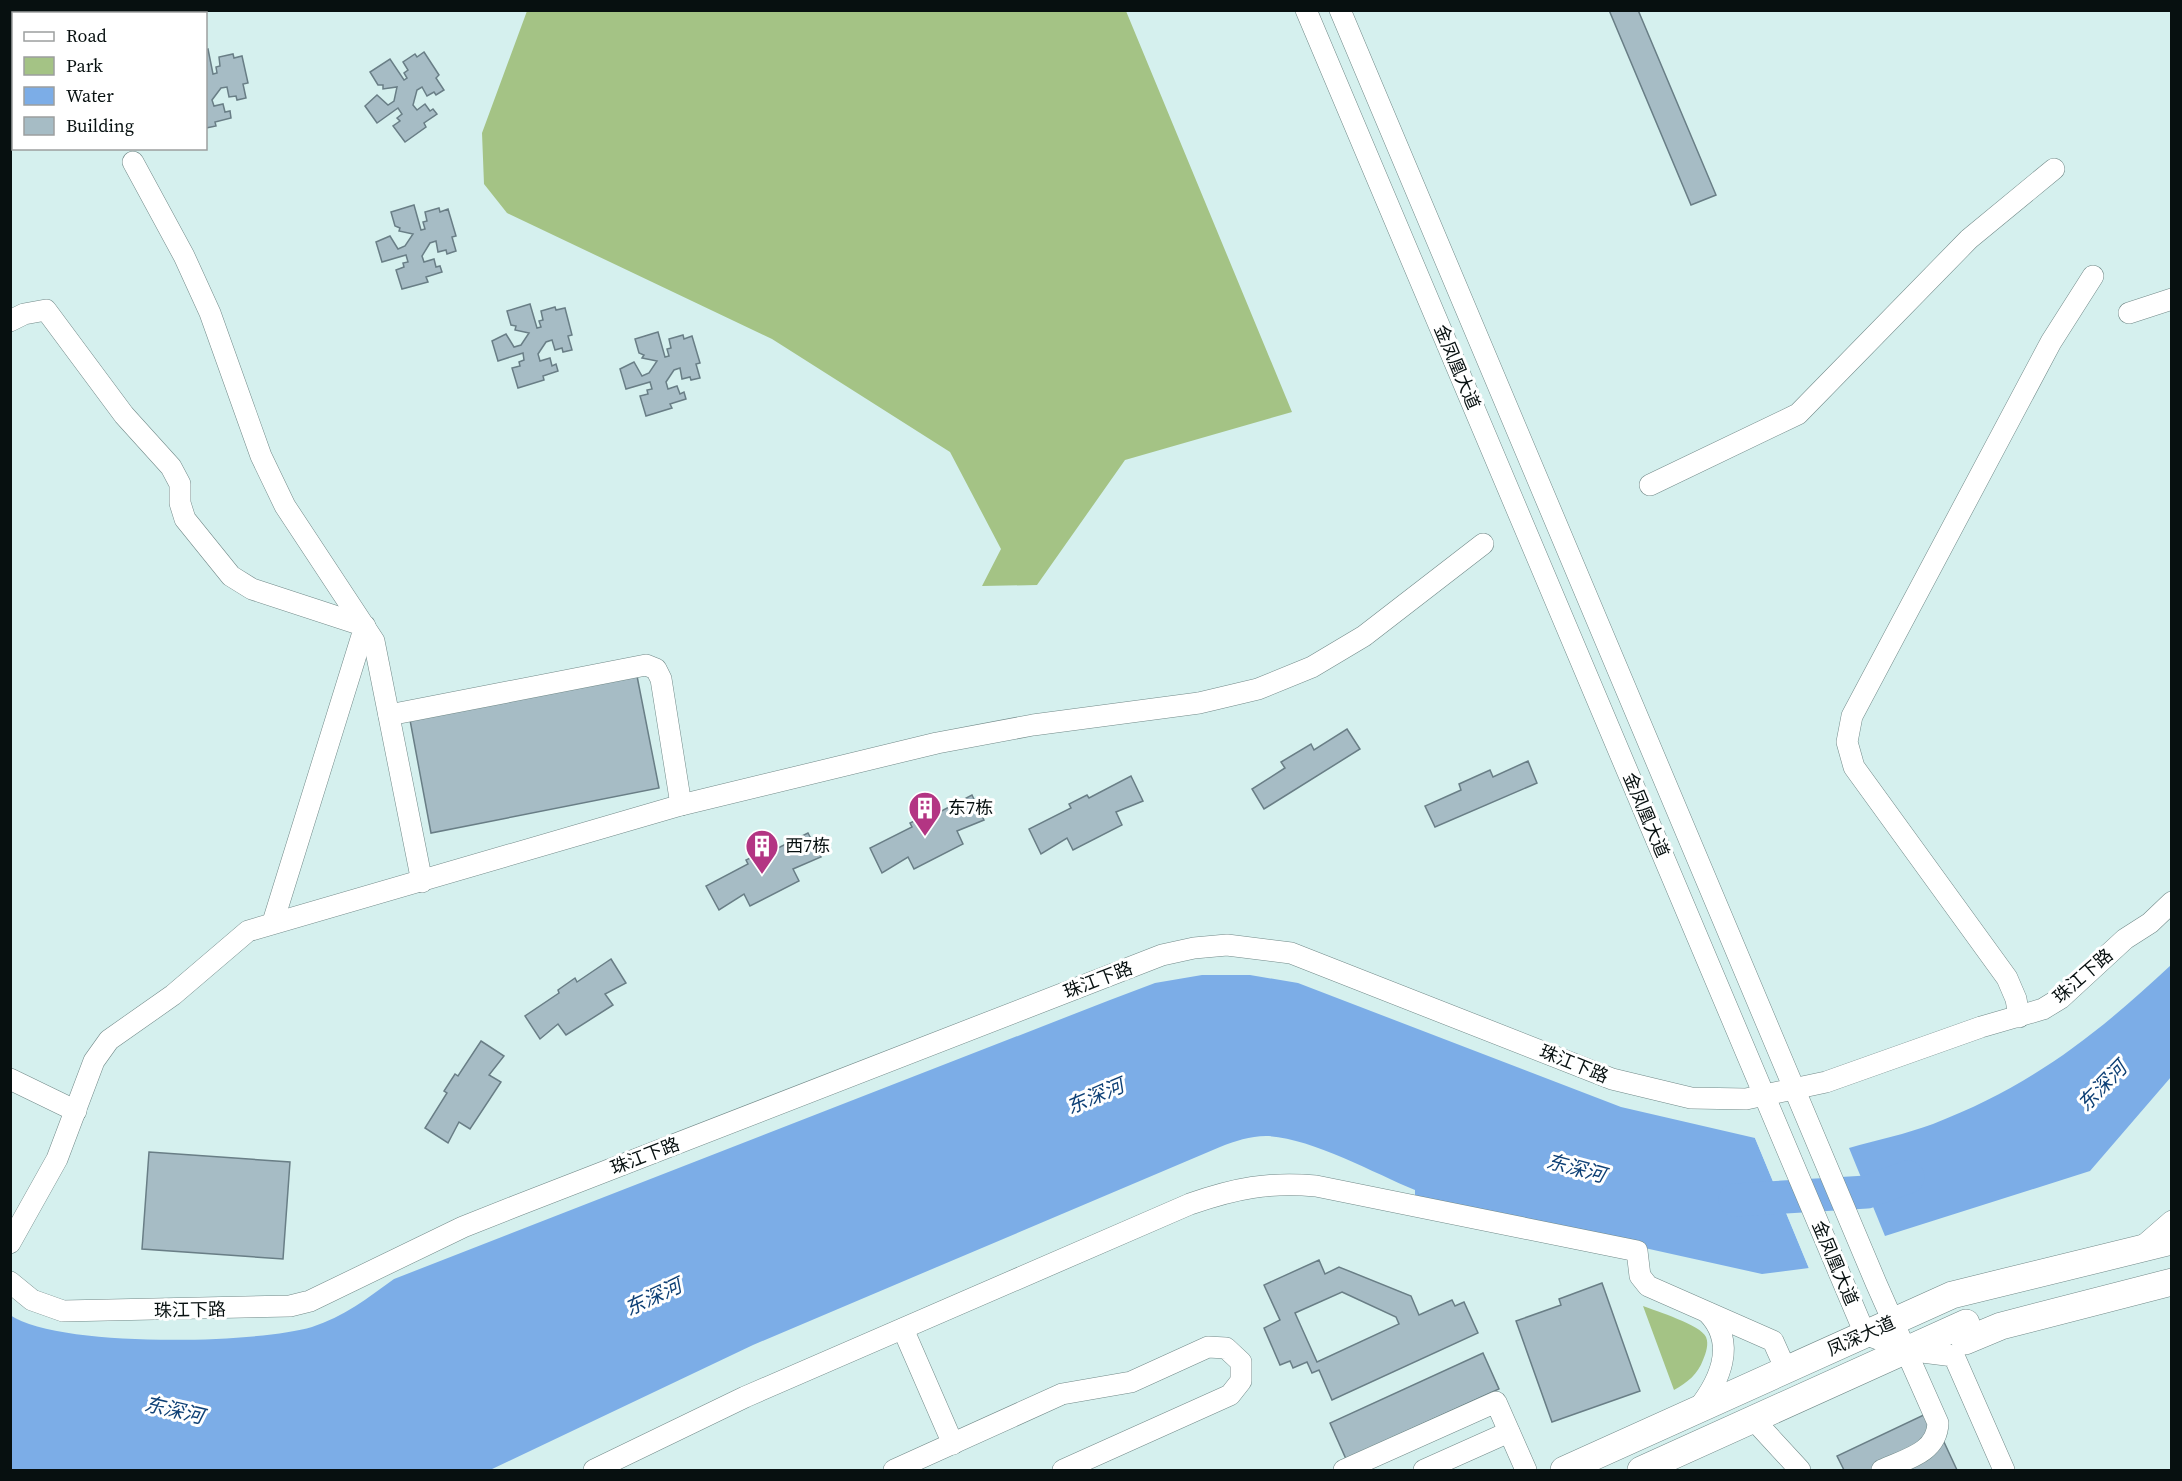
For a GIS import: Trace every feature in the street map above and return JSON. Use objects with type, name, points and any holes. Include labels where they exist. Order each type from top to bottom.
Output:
[{"type":"main road","name":"凤深大道","points":[[1564,1470],[1952,1295],[2172,1241]]},
{"type":"main road","name":"凤深大道","points":[[1641,1470],[1965,1323],[1965,1341],[2001,1326],[2172,1282]]},
{"type":"street","name":"金凤凰大道","points":[[1306,10],[1865,1334]]},
{"type":"street","name":"金凤凰大道","points":[[1340,10],[1795,1088],[1808,1114],[1876,1283],[1938,1423],[1938,1436],[1929,1448],[1882,1470]]},
{"type":"street","points":[[134,162],[184,256],[210,313],[261,456],[285,506],[374,641],[422,882]]},
{"type":"street","points":[[1650,485],[1798,414],[1969,239],[2054,168]]},
{"type":"street","points":[[2019,1017],[2016,999],[2007,978],[1854,767],[1847,742],[1852,716],[2051,342],[2093,276]]},
{"type":"street","points":[[2129,313],[2172,299]]},
{"type":"street","points":[[15,314],[46,310],[124,415],[171,468],[180,484],[180,503],[185,519],[231,576],[252,589],[365,626]]},
{"type":"street","points":[[10,1243],[57,1159],[94,1061],[109,1040],[173,995],[248,931],[681,805],[937,743],[1033,725],[1199,703],[1258,689],[1312,667],[1364,636],[1483,544]]},
{"type":"street","points":[[273,922],[365,626]]},
{"type":"street","points":[[389,715],[645,665],[656,669],[661,679],[681,805]]},
{"type":"street","name":"珠江下路","points":[[10,1282],[32,1300],[63,1311],[263,1308],[310,1301],[463,1227],[1162,955],[1194,948],[1238,946],[1291,953],[1612,1079],[1691,1098],[1746,1099],[1826,1082],[1981,1027],[2043,1009],[2061,998],[2126,939],[2172,902]]},
{"type":"street","points":[[10,1079],[76,1111]]},
{"type":"street","points":[[594,1470],[745,1397],[1190,1204],[1250,1186],[1282,1183],[1316,1186],[1637,1251],[1640,1276],[1645,1284],[1773,1341],[1786,1370]]},
{"type":"street","points":[[2142,1247],[2172,1221]]},
{"type":"street","points":[[1697,1410],[1717,1376],[1724,1349],[1724,1336],[1718,1324],[1707,1312]]},
{"type":"street","points":[[903,1329],[953,1444]]},
{"type":"street","points":[[1865,1334],[1906,1350],[1954,1356],[2004,1470]]},
{"type":"street","points":[[894,1470],[1062,1394],[1131,1382],[1209,1347],[1226,1348],[1241,1362],[1241,1381],[1230,1395],[1063,1470]]},
{"type":"street","points":[[1344,1470],[1496,1402],[1526,1470]]},
{"type":"street","points":[[1753,1419],[1800,1470]]},
{"type":"street","points":[[1424,1470],[1509,1432]]},
{"type":"green space","points":[[527,11],[1126,11],[1292,412],[1125,460],[1037,585],[982,586],[1001,549],[950,452],[772,339],[507,213],[484,184],[482,133]]},
{"type":"green space","points":[[1643,1306],[1687,1323],[1706,1337],[1706,1351],[1698,1370],[1688,1381],[1674,1390]]},
{"type":"water","points":[[2171,965],[2171,1077],[2090,1171],[1885,1236],[1849,1148],[1933,1124],[2001,1093],[2031,1076],[2116,1014]]},
{"type":"water","points":[[1202,975],[1250,975],[1298,983],[1621,1107],[1755,1138],[1809,1268],[1762,1274],[1415,1197],[1415,1190],[1321,1149],[1283,1138],[1254,1137],[1220,1147],[753,1345],[490,1470],[11,1470],[10,1315],[35,1326],[70,1333],[158,1340],[247,1337],[312,1327],[345,1312],[394,1279],[1155,983]]},
{"type":"pier","points":[[1758,1136],[1811,1267],[1810,1271],[1755,1138]]},
{"type":"building","points":[[1609,10],[1638,10],[1716,195],[1691,205]]},
{"type":"building","points":[[207,50],[213,74],[217,73],[216,67],[220,66],[219,57],[233,54],[234,58],[242,56],[248,83],[243,84],[246,98],[237,100],[236,96],[229,97],[227,87],[221,88],[212,100],[214,106],[223,104],[225,112],[230,111],[231,118],[215,122],[216,126],[207,128]]},
{"type":"building","points":[[424,52],[439,75],[436,78],[444,90],[436,95],[434,92],[427,96],[422,87],[417,90],[413,105],[417,110],[425,104],[430,111],[433,109],[437,114],[424,123],[426,127],[405,142],[393,126],[400,121],[397,118],[402,114],[398,108],[377,123],[365,106],[377,95],[388,105],[394,101],[397,87],[383,89],[383,85],[378,85],[370,72],[390,59],[404,80],[407,78],[404,73],[408,70],[403,62],[415,54],[417,57]]},
{"type":"building","points":[[414,205],[421,230],[425,229],[423,222],[427,221],[425,212],[439,208],[440,212],[448,209],[456,236],[452,237],[456,251],[447,254],[446,250],[438,252],[436,241],[430,243],[422,256],[424,262],[434,259],[436,267],[440,266],[442,272],[426,277],[428,282],[402,289],[396,270],[404,267],[403,263],[408,262],[406,255],[382,262],[376,242],[390,236],[398,249],[405,246],[413,234],[399,231],[400,228],[395,226],[391,212]]},
{"type":"building","points":[[530,304],[537,328],[541,327],[539,321],[543,320],[541,311],[555,307],[556,310],[565,308],[572,335],[568,336],[572,350],[563,352],[562,348],[555,350],[552,340],[546,342],[538,354],[540,361],[550,358],[552,366],[556,364],[558,371],[543,376],[544,380],[518,388],[512,368],[520,366],[519,362],[524,360],[523,353],[498,361],[492,341],[506,334],[514,347],[521,345],[529,333],[515,330],[516,326],[511,325],[507,311]]},
{"type":"building","points":[[658,332],[665,357],[669,356],[667,349],[671,348],[669,339],[683,335],[684,339],[692,336],[700,363],[696,364],[700,378],[682,379],[680,368],[674,370],[666,382],[668,389],[677,386],[680,394],[684,392],[686,399],[670,404],[672,408],[646,416],[640,396],[648,394],[647,390],[652,389],[650,382],[626,389],[620,369],[634,362],[642,376],[649,373],[657,361],[642,358],[644,355],[639,353],[635,339]]},
{"type":"building","points":[[637,676],[659,788],[431,833],[410,720]]},
{"type":"building","points":[[1347,729],[1360,749],[1264,809],[1252,789],[1285,768],[1281,762],[1311,744],[1314,750]]},
{"type":"building","points":[[1528,761],[1537,783],[1435,827],[1425,806],[1461,790],[1459,784],[1490,770],[1493,777]]},
{"type":"building","points":[[1131,776],[1143,801],[1116,812],[1122,825],[1073,850],[1067,838],[1041,854],[1029,829],[1071,808],[1069,804],[1087,795],[1089,798]]},
{"type":"building","name":"东7栋","points":[[972,795],[984,820],[957,831],[963,844],[914,869],[908,857],[882,873],[870,848],[912,827],[910,823],[928,814],[930,817]]},
{"type":"building","name":"西7栋","points":[[808,833],[821,857],[793,869],[799,881],[750,906],[744,894],[719,910],[706,886],[748,864],[746,860],[764,851],[766,854]]},
{"type":"building","points":[[611,959],[626,983],[605,994],[613,1005],[566,1035],[558,1024],[540,1039],[525,1016],[559,993],[558,990],[575,978],[577,982]]},
{"type":"building","points":[[481,1041],[504,1056],[489,1075],[501,1082],[470,1129],[459,1122],[448,1143],[425,1128],[447,1093],[444,1091],[455,1074],[458,1076]]},
{"type":"building","points":[[149,1152],[290,1162],[283,1259],[142,1249]]},
{"type":"building","points":[[1319,1260],[1325,1274],[1339,1267],[1411,1296],[1419,1315],[1452,1300],[1455,1306],[1464,1302],[1478,1333],[1332,1400],[1319,1370],[1312,1373],[1307,1362],[1293,1368],[1290,1361],[1280,1365],[1264,1328],[1280,1320],[1264,1285]],"holes":[[[1342,1292],[1396,1317],[1399,1324],[1317,1362],[1295,1313]]]},
{"type":"building","points":[[1602,1283],[1640,1391],[1552,1422],[1516,1321],[1561,1305],[1559,1299]]},
{"type":"building","points":[[1483,1353],[1499,1389],[1346,1459],[1330,1423]]},
{"type":"building","points":[[1930,1412],[1957,1470],[1844,1470],[1837,1456]]},
{"type":"waterway","name":"东深河","points":[[1735,1200],[1867,1192],[1908,1177]]},
{"type":"place","name":"东7栋","points":[[925,837]]},
{"type":"place","name":"西7栋","points":[[762,875]]}]
